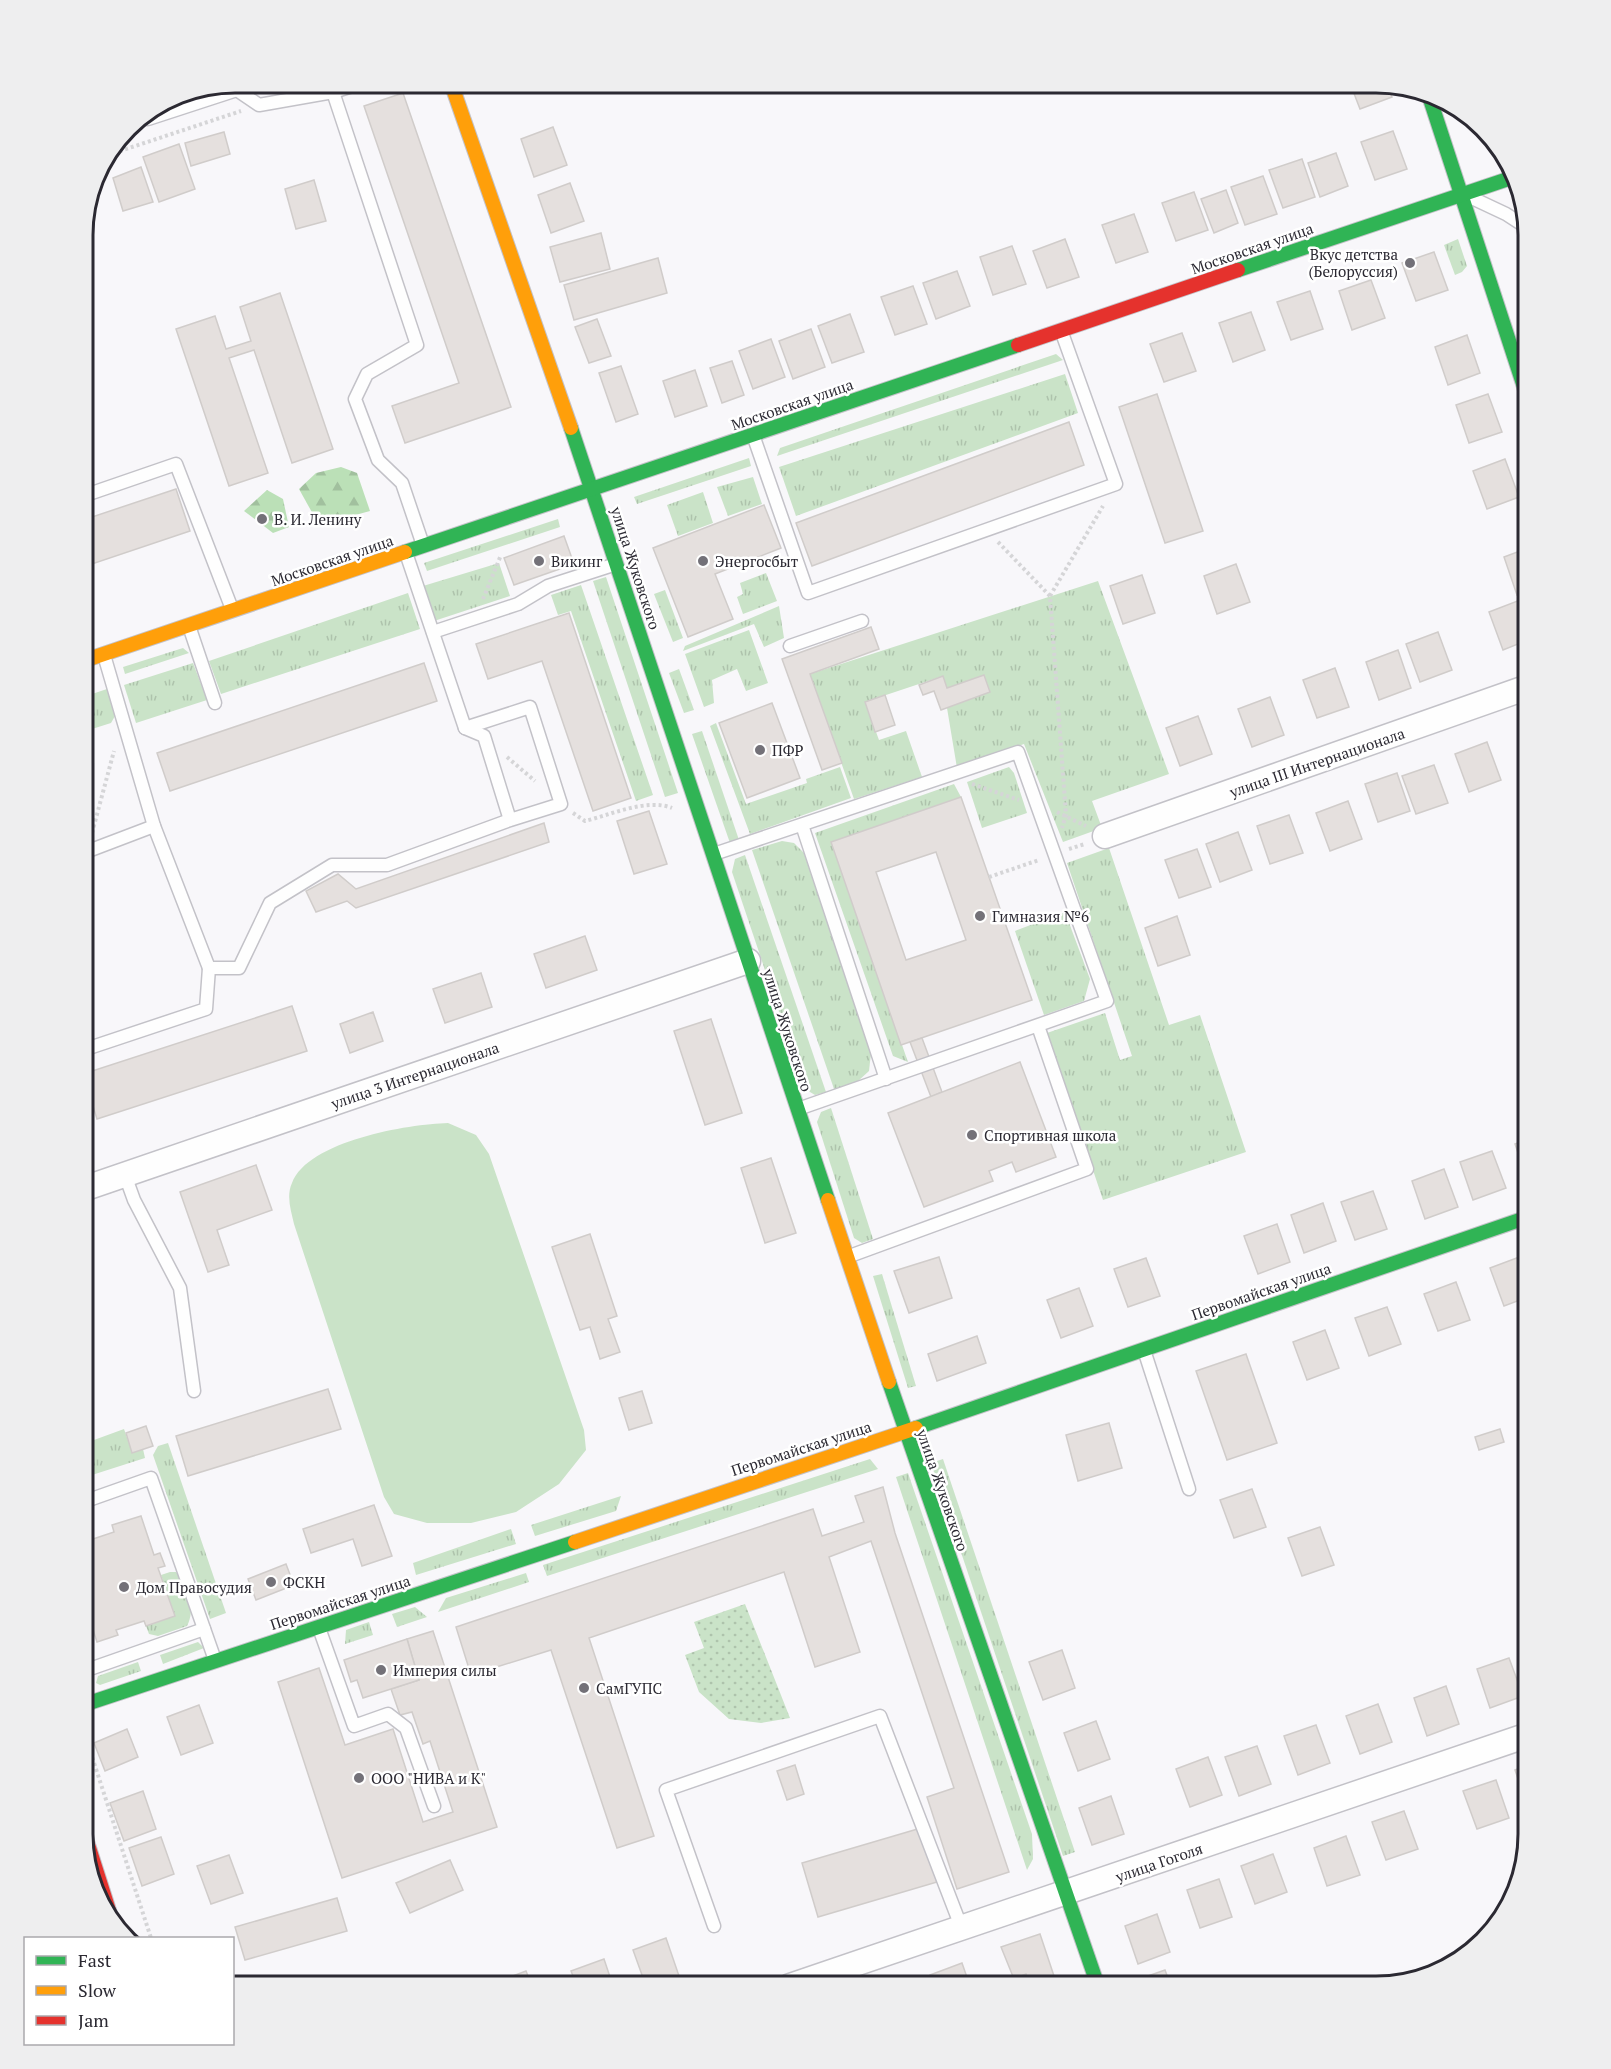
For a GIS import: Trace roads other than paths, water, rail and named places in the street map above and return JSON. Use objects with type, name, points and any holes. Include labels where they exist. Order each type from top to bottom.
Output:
[{"type":"street","name":"улица Жуковского","points":[[455,93],[618,564],[904,1432],[1094,1976]]},
{"type":"street","points":[[1432,105],[1518,367]]},
{"type":"street","name":"Московская улица","points":[[93,658],[1506,180]]},
{"type":"street","name":"улица III Интернационала","points":[[1105,836],[1518,691]]},
{"type":"street","name":"улица 3 Интернационала","points":[[93,1185],[748,961]]},
{"type":"street","name":"Первомайская улица","points":[[93,1685],[215,1661],[904,1432],[1518,1220]]},
{"type":"street","name":"улица Гоголя","points":[[820,1976],[1065,1895],[1518,1738]]},
{"type":"lane","points":[[245,93],[260,105],[327,93]]},
{"type":"lane","points":[[333,93],[417,345],[367,374],[354,399],[378,460],[402,483],[423,546]]},
{"type":"lane","points":[[1463,194],[1517,221]]},
{"type":"lane","points":[[753,434],[808,593],[1116,484],[1061,329]]},
{"type":"lane","points":[[93,493],[176,464],[232,611]]},
{"type":"lane","points":[[406,552],[465,728],[484,736],[510,820]]},
{"type":"lane","points":[[433,632],[518,604],[548,586],[618,564]]},
{"type":"lane","points":[[790,646],[862,621]]},
{"type":"lane","points":[[189,625],[215,704]]},
{"type":"lane","points":[[93,1047],[206,1010],[209,968],[154,826],[104,654]]},
{"type":"lane","points":[[209,968],[239,968],[270,903],[332,865],[387,865],[561,804],[530,707],[465,728]]},
{"type":"lane","points":[[713,854],[1018,752],[1107,1001],[797,1110]]},
{"type":"lane","points":[[802,825],[886,1079]]},
{"type":"lane","points":[[93,849],[154,826]]},
{"type":"lane","points":[[847,1257],[1087,1169],[1038,1026]]},
{"type":"lane","points":[[125,1174],[134,1200],[180,1288],[194,1391]]},
{"type":"lane","points":[[1144,1349],[1189,1489]]},
{"type":"lane","points":[[93,1498],[151,1478],[215,1661]]},
{"type":"lane","points":[[319,1626],[354,1726],[388,1714],[406,1728],[434,1806]]},
{"type":"lane","points":[[93,1683],[204,1629]]},
{"type":"lane","points":[[714,1926],[666,1790],[880,1716],[962,1929]]},
{"type":"place","name":"Вкус детства (Белоруссия)","points":[[1410,263]]},
{"type":"place","name":"В. И. Ленину","points":[[262,519]]},
{"type":"place","name":"Викинг","points":[[539,561]]},
{"type":"place","name":"Энергосбыт","points":[[703,561]]},
{"type":"place","name":"ПФР","points":[[760,750]]},
{"type":"place","name":"Гимназия №6","points":[[980,916]]},
{"type":"place","name":"Спортивная школа","points":[[972,1135]]},
{"type":"place","name":"ФСКН","points":[[271,1582]]},
{"type":"place","name":"Дом Правосудия","points":[[124,1587]]},
{"type":"place","name":"Империя силы","points":[[381,1670]]},
{"type":"place","name":"СамГУПС","points":[[584,1688]]},
{"type":"place","name":"OOO \"НИВА и К\"","points":[[359,1778]]}]
